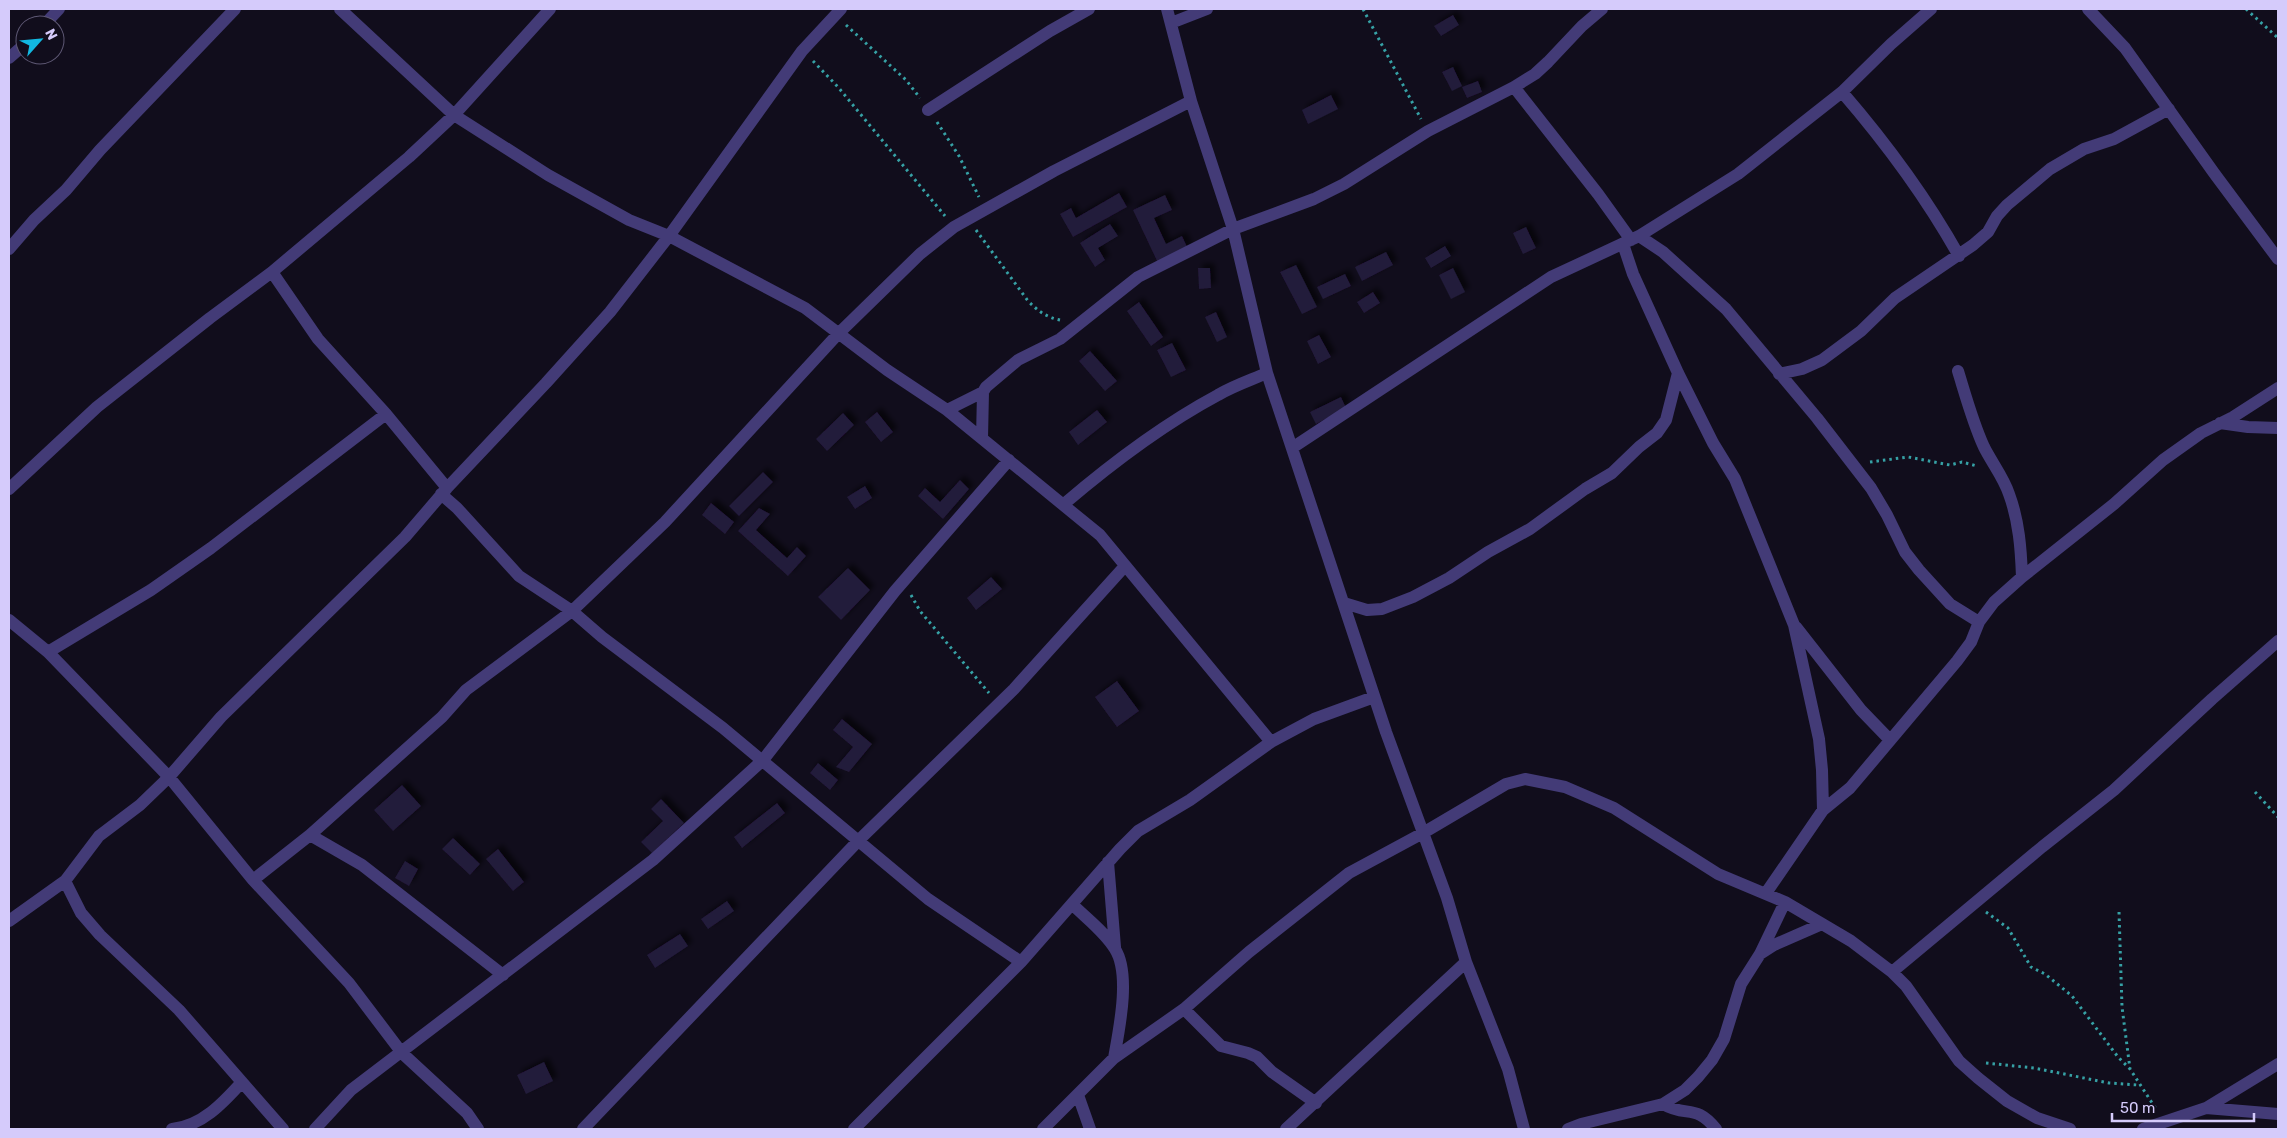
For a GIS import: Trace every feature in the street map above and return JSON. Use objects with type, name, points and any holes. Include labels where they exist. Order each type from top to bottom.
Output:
[{"type":"street","points":[[9,249],[34,220],[66,190],[235,9]]},
{"type":"street","points":[[340,9],[454,115],[548,174],[629,220],[669,236],[805,308],[838,334],[947,410],[1100,535],[1183,633],[1271,742]]},
{"type":"street","points":[[9,921],[65,881],[100,836],[140,805],[169,777],[221,717],[405,537],[444,491],[610,312],[669,236],[802,51],[840,9]]},
{"type":"street","points":[[928,110],[1050,31],[1088,9]]},
{"type":"street","points":[[1167,9],[1191,101],[1233,229],[1267,373],[1374,697],[1422,833],[1448,898],[1466,962],[1508,1069],[1524,1129]]},
{"type":"street","points":[[1171,23],[1207,9]]},
{"type":"street","points":[[947,410],[983,392],[1018,360],[1060,338],[1138,277],[1233,229],[1314,199],[1351,179],[1428,131],[1514,87],[1535,74],[1582,26],[1602,9]]},
{"type":"street","points":[[1292,448],[1551,276],[1631,240],[1738,174],[1842,92],[1891,44],[1931,9]]},
{"type":"street","points":[[2088,9],[2125,48],[2278,259]]},
{"type":"street","points":[[9,489],[97,407],[272,272],[409,157],[454,115],[547,10]]},
{"type":"street","points":[[1514,87],[1598,194],[1631,240],[1633,274],[1678,373],[1713,442],[1735,479],[1794,625],[1819,739],[1823,810]]},
{"type":"street","points":[[1842,92],[1902,167],[1941,224],[1959,256]]},
{"type":"street","points":[[253,880],[310,835],[442,716],[466,690],[572,611],[665,522],[838,334],[920,254],[954,228],[1054,171],[1191,101]]},
{"type":"street","points":[[1779,374],[1802,369],[1822,360],[1861,331],[1895,298],[1959,256],[1988,232],[1997,216],[2007,205],[2050,169],[2084,149],[2114,139],[2169,109]]},
{"type":"street","points":[[1631,240],[1663,252],[1726,309],[1871,488],[1905,552],[1914,564],[1950,604],[1979,622]]},
{"type":"street","points":[[272,272],[318,338],[386,414],[457,508],[519,576],[572,611],[602,637],[762,760],[928,899],[1021,962]]},
{"type":"street","points":[[1958,371],[1971,414],[1984,446],[2009,492],[2016,516],[2021,548],[2022,577]]},
{"type":"street","points":[[1064,504],[1107,468],[1170,423],[1219,394],[1267,373]]},
{"type":"street","points":[[1344,603],[1367,610],[1382,609],[1413,597],[1449,578],[1488,552],[1530,529],[1585,489],[1612,473],[1657,433],[1666,420],[1678,373]]},
{"type":"street","points":[[1766,893],[1823,810],[1850,788],[1957,661],[1971,642],[1979,622],[1994,602],[2022,577],[2107,510],[2163,460],[2201,433],[2260,401],[2278,388]]},
{"type":"street","points":[[982,438],[983,392]]},
{"type":"street","points":[[48,652],[151,590],[211,548],[386,414]]},
{"type":"street","points":[[2220,423],[2248,427],[2278,428]]},
{"type":"street","points":[[315,1129],[351,1090],[653,860],[762,760],[904,580],[1009,460]]},
{"type":"street","points":[[583,1129],[859,840],[999,704],[1125,566]]},
{"type":"street","points":[[9,620],[48,652],[169,777],[253,880],[349,983],[402,1053],[467,1113],[478,1129]]},
{"type":"street","points":[[1794,625],[1861,710],[1890,740]]},
{"type":"street","points":[[1892,972],[2114,790],[2205,705],[2278,641]]},
{"type":"street","points":[[854,1129],[1021,962],[1108,862],[1138,831],[1190,800],[1271,742],[1314,719],[1374,697]]},
{"type":"street","points":[[1043,1129],[1114,1058],[1184,1009],[1256,947],[1349,873],[1506,784],[1524,779],[1566,787],[1614,808],[1718,874],[1785,902],[1851,941],[1892,972],[1906,986],[1959,1061],[2007,1101],[2037,1118],[2070,1129]]},
{"type":"street","points":[[310,835],[362,865],[502,975]]},
{"type":"street","points":[[1108,862],[1114,947],[1122,965],[1123,976],[1114,1058]]},
{"type":"street","points":[[65,881],[81,913],[100,935],[179,1010],[282,1129]]},
{"type":"street","points":[[1568,1129],[1581,1124],[1663,1104],[1685,1090],[1712,1060],[1724,1038],[1741,984],[1760,954],[1785,902]]},
{"type":"street","points":[[1072,904],[1114,947]]},
{"type":"street","points":[[1760,954],[1774,945],[1822,924]]},
{"type":"street","points":[[1286,1129],[1316,1104],[1466,962]]},
{"type":"street","points":[[1184,1009],[1221,1046],[1257,1057],[1272,1072],[1316,1104]]},
{"type":"street","points":[[2143,1129],[2206,1108],[2278,1064]]},
{"type":"street","points":[[172,1129],[182,1128],[204,1117],[217,1108],[242,1082]]},
{"type":"street","points":[[1078,1095],[1090,1129]]},
{"type":"street","points":[[1663,1104],[1676,1111],[1703,1115],[1716,1129]]},
{"type":"street","points":[[2206,1108],[2278,1114]]},
{"type":"path","points":[[1363,9],[1428,131]]},
{"type":"path","points":[[2246,9],[2278,38]]},
{"type":"path","points":[[802,51],[838,87],[954,228]]},
{"type":"path","points":[[969,219],[1004,270],[1037,311],[1049,318],[1083,320]]},
{"type":"path","points":[[1852,464],[1908,457],[1950,465],[1962,462],[1968,463],[1998,473]]},
{"type":"path","points":[[904,580],[920,611],[999,704]]},
{"type":"path","points":[[2255,792],[2278,817]]},
{"type":"path","points":[[1972,905],[2008,928],[2027,963],[2045,974],[2072,996],[2118,1057],[2130,1069],[2165,1122]]},
{"type":"path","points":[[2119,912],[2122,1007],[2130,1069]]},
{"type":"path","points":[[1959,1061],[2034,1068],[2109,1082],[2139,1085]]},
{"type":"building","points":[[1453,15],[1459,25],[1441,36],[1434,26]]},
{"type":"building","points":[[1453,67],[1462,86],[1452,91],[1442,72]]},
{"type":"building","points":[[1478,81],[1482,92],[1467,98],[1462,87]]},
{"type":"building","points":[[1331,95],[1338,109],[1308,124],[1302,110]]},
{"type":"building","points":[[1119,193],[1127,207],[1073,237],[1060,214],[1071,208],[1076,218]]},
{"type":"building","points":[[1165,195],[1172,210],[1154,218],[1166,244],[1182,236],[1188,249],[1158,263],[1133,210]]},
{"type":"building","points":[[1110,224],[1118,236],[1098,248],[1105,260],[1095,267],[1080,243]]},
{"type":"building","points":[[1526,227],[1536,248],[1523,254],[1513,233]]},
{"type":"building","points":[[1445,246],[1451,256],[1431,268],[1425,258]]},
{"type":"building","points":[[1386,252],[1393,265],[1362,281],[1355,267]]},
{"type":"building","points":[[1296,265],[1317,307],[1302,314],[1280,272]]},
{"type":"building","points":[[1198,268],[1210,268],[1211,288],[1199,289]]},
{"type":"building","points":[[1453,268],[1465,292],[1451,299],[1439,275]]},
{"type":"building","points":[[1345,274],[1351,286],[1323,299],[1317,287]]},
{"type":"building","points":[[1373,292],[1380,303],[1364,313],[1357,302]]},
{"type":"building","points":[[1139,302],[1163,337],[1151,346],[1127,311]]},
{"type":"building","points":[[1216,312],[1227,337],[1217,342],[1205,317]]},
{"type":"building","points":[[1319,335],[1331,357],[1318,364],[1307,341]]},
{"type":"building","points":[[1172,343],[1186,370],[1171,377],[1157,350]]},
{"type":"building","points":[[1090,351],[1117,381],[1105,391],[1079,361]]},
{"type":"building","points":[[1341,397],[1346,408],[1316,424],[1310,412]]},
{"type":"building","points":[[1097,410],[1107,422],[1078,445],[1069,432]]},
{"type":"building","points":[[877,412],[893,432],[881,442],[865,422]]},
{"type":"building","points":[[843,413],[854,425],[827,451],[816,439]]},
{"type":"building","points":[[763,472],[773,482],[739,516],[729,506]]},
{"type":"building","points":[[960,480],[969,489],[943,519],[918,496],[925,488],[940,502]]},
{"type":"building","points":[[865,486],[872,498],[855,509],[847,497]]},
{"type":"building","points":[[711,503],[734,522],[725,534],[702,515]]},
{"type":"building","points":[[759,508],[770,514],[756,530],[787,558],[797,547],[806,556],[788,576],[738,531]]},
{"type":"building","points":[[848,568],[870,590],[841,620],[818,597]]},
{"type":"building","points":[[991,577],[1002,589],[976,610],[967,598]]},
{"type":"building","points":[[1117,681],[1139,711],[1117,727],[1095,697]]},
{"type":"building","points":[[842,719],[872,744],[849,772],[836,767],[853,747],[833,730]]},
{"type":"building","points":[[818,763],[838,780],[830,790],[810,773]]},
{"type":"building","points":[[402,785],[421,806],[393,831],[374,810]]},
{"type":"building","points":[[661,799],[684,823],[652,853],[641,842],[663,821],[651,809]]},
{"type":"building","points":[[777,803],[785,813],[742,848],[734,837]]},
{"type":"building","points":[[453,838],[480,864],[470,875],[442,849]]},
{"type":"building","points":[[498,849],[524,882],[513,891],[486,859]]},
{"type":"building","points":[[405,861],[418,869],[409,886],[395,878]]},
{"type":"building","points":[[727,901],[734,911],[708,929],[701,919]]},
{"type":"building","points":[[680,934],[688,946],[655,968],[647,955]]},
{"type":"building","points":[[544,1062],[553,1081],[526,1094],[517,1075]]}]
